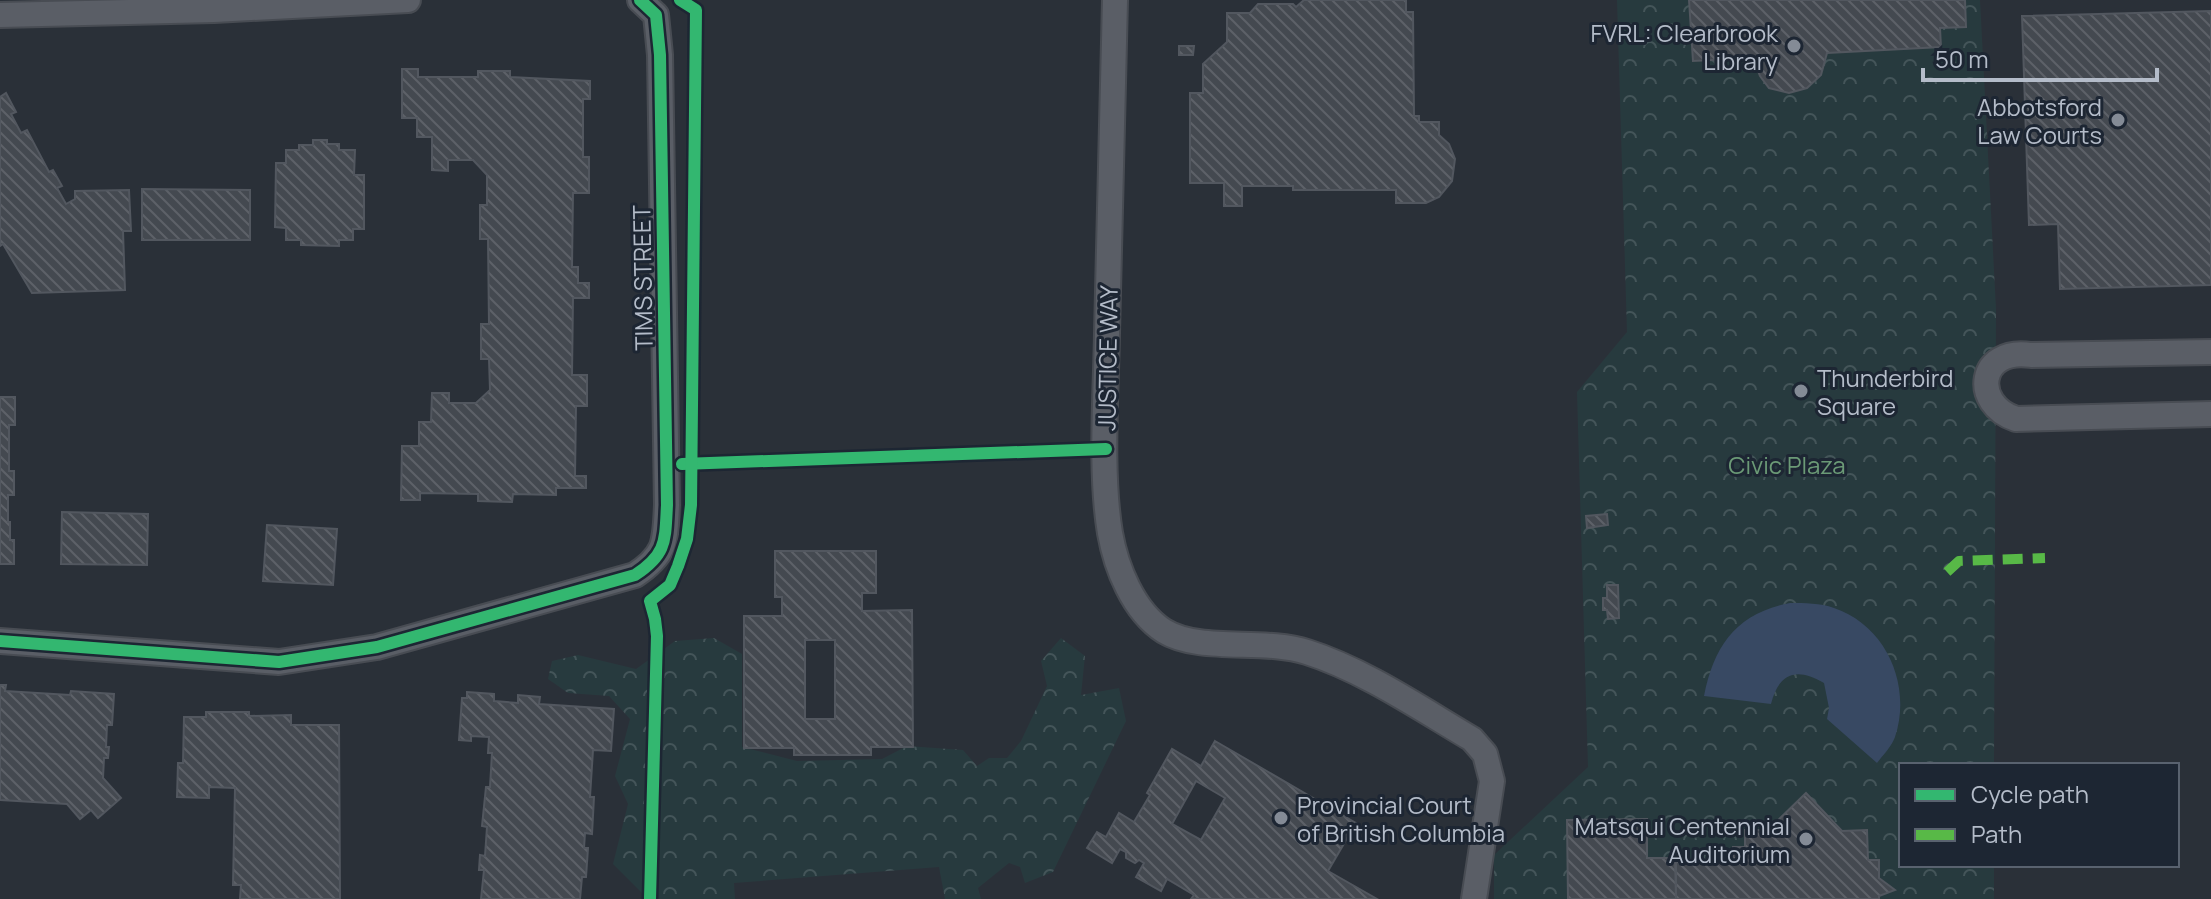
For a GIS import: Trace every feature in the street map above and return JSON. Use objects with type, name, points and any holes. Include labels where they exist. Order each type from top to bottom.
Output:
[{"type":"street","points":[[0,15],[214,10],[408,0]]},
{"type":"street","name":"TIMS STREET","points":[[0,641],[279,662],[377,647],[635,575],[656,561],[665,538],[667,505],[660,55],[656,15],[640,0]]},
{"type":"street","name":"JUSTICE WAY","points":[[1115,0],[1105,410],[1110,533],[1121,573],[1139,606],[1161,629],[1181,640],[1270,645],[1304,651],[1339,664],[1472,739],[1485,754],[1492,781],[1474,899]]},
{"type":"street","points":[[2211,352],[2031,355],[2014,352],[2001,356],[1987,377],[1992,404],[2002,414],[2016,419],[2211,414]]},
{"type":"green space","name":"Civic Plaza","points":[[1617,0],[1980,0],[1996,309],[1994,763],[1899,763],[1899,867],[1994,867],[1994,899],[1494,899],[1494,855],[1588,767],[1577,392],[1627,332]]},
{"type":"green space","points":[[714,638],[742,654],[742,747],[797,761],[882,759],[907,746],[963,750],[977,766],[989,758],[1007,758],[1021,741],[1047,686],[1041,661],[1061,638],[1085,656],[1081,695],[1119,688],[1126,721],[1053,872],[1025,883],[1020,867],[1009,863],[978,888],[981,899],[945,899],[939,867],[734,883],[735,899],[648,899],[613,864],[628,804],[615,776],[630,719],[609,696],[568,693],[548,679],[552,661],[578,655],[636,669],[675,641]]},
{"type":"water","points":[[1790,603],[1823,605],[1853,617],[1881,643],[1891,660],[1900,698],[1899,718],[1894,740],[1877,763],[1827,719],[1829,708],[1824,683],[1814,678],[1797,674],[1784,679],[1774,693],[1771,704],[1704,696],[1714,661],[1731,634],[1756,615]]},
{"type":"building","points":[[1304,0],[1406,0],[1406,12],[1413,12],[1414,116],[1419,116],[1419,122],[1439,122],[1439,135],[1449,144],[1455,159],[1452,181],[1439,197],[1426,203],[1396,203],[1396,190],[1293,190],[1293,186],[1242,186],[1242,206],[1224,206],[1224,183],[1190,183],[1190,93],[1203,93],[1203,64],[1227,42],[1227,13],[1250,13],[1258,4],[1293,4],[1296,7]]},
{"type":"building","points":[[1689,0],[1965,0],[1966,27],[1940,28],[1941,47],[1827,53],[1821,75],[1807,88],[1789,93],[1769,88],[1753,58],[1693,61]]},
{"type":"building","name":"Abbotsford Law Courts","points":[[2211,11],[2211,285],[2060,289],[2058,224],[2029,225],[2022,16]]},
{"type":"building","points":[[1179,46],[1194,46],[1193,55],[1179,55]]},
{"type":"building","points":[[402,69],[418,69],[418,77],[478,77],[478,71],[510,71],[510,77],[590,81],[590,99],[583,99],[583,157],[589,157],[589,193],[573,193],[572,267],[578,267],[578,283],[589,283],[589,298],[573,298],[572,375],[587,375],[587,406],[576,406],[575,476],[586,476],[586,488],[556,488],[556,495],[513,494],[512,502],[478,501],[478,494],[420,493],[420,500],[401,500],[402,446],[419,446],[419,422],[431,422],[432,393],[449,393],[449,403],[476,403],[490,390],[489,359],[481,359],[481,324],[489,324],[488,239],[480,239],[480,205],[487,205],[487,175],[473,160],[448,160],[448,171],[432,170],[432,137],[417,137],[417,118],[402,118]]},
{"type":"building","points":[[6,93],[16,112],[11,114],[21,133],[27,130],[49,172],[53,170],[62,186],[57,188],[66,204],[75,199],[75,191],[129,190],[131,231],[123,231],[125,290],[32,293],[3,244],[0,246],[0,97]]},
{"type":"building","points":[[313,140],[339,144],[339,150],[355,150],[354,175],[364,175],[364,229],[353,229],[353,240],[339,240],[339,246],[301,245],[301,240],[286,240],[286,228],[275,227],[276,163],[286,163],[286,150],[299,150],[299,145],[313,145]]},
{"type":"building","points":[[142,189],[250,190],[250,240],[142,240]]},
{"type":"building","points":[[0,397],[15,397],[15,425],[9,425],[9,471],[14,471],[14,495],[8,495],[14,564],[0,564]]},
{"type":"building","points":[[62,512],[148,514],[147,565],[61,564]]},
{"type":"building","points":[[1607,514],[1608,525],[1587,528],[1586,516]]},
{"type":"building","points":[[267,525],[337,529],[333,585],[263,581]]},
{"type":"building","points":[[775,551],[876,551],[876,593],[862,593],[862,611],[912,610],[913,747],[871,747],[871,755],[794,755],[794,748],[744,748],[744,616],[782,616],[782,597],[775,597]],"holes":[[[805,640],[835,640],[835,719],[805,719]]]},
{"type":"building","points":[[1607,585],[1618,585],[1619,618],[1608,619],[1607,610],[1603,610]]},
{"type":"building","points":[[0,685],[6,685],[5,691],[114,694],[112,725],[107,725],[106,747],[109,747],[108,758],[104,758],[103,778],[121,798],[98,818],[91,810],[80,819],[67,804],[0,800]]},
{"type":"building","points":[[467,692],[494,694],[494,701],[518,703],[518,695],[540,697],[539,704],[614,709],[611,751],[593,750],[590,797],[594,797],[592,834],[585,833],[584,848],[588,848],[586,877],[582,877],[580,899],[481,899],[484,870],[479,870],[480,855],[485,856],[487,827],[482,826],[486,787],[490,787],[492,753],[488,753],[489,737],[471,736],[471,741],[459,740],[462,698],[467,698]]},
{"type":"building","points":[[206,712],[249,712],[249,716],[291,715],[291,725],[339,725],[340,899],[240,899],[241,885],[233,885],[235,788],[209,787],[209,798],[177,797],[178,763],[183,763],[184,717],[206,717]]},
{"type":"building","name":"Provincial Court of British Columbia","points":[[1215,741],[1356,823],[1328,871],[1377,899],[1191,899],[1194,895],[1167,879],[1161,891],[1136,877],[1144,863],[1139,860],[1135,863],[1126,858],[1126,852],[1120,849],[1112,863],[1087,848],[1097,832],[1106,837],[1119,813],[1134,822],[1172,749],[1201,766]],"holes":[[[1196,781],[1225,798],[1201,840],[1172,824]]]},
{"type":"building","name":"Matsqui Centennial Auditorium","points":[[1806,793],[1842,831],[1867,830],[1868,860],[1879,860],[1879,878],[1895,890],[1879,896],[1879,899],[1676,899],[1676,859],[1733,859],[1733,847],[1745,847],[1745,830],[1768,830]]},
{"type":"building","points":[[1647,819],[1647,858],[1675,858],[1676,899],[1568,899],[1567,820]]},
{"type":"marked path","points":[[1947,572],[1959,561],[2045,558]]},
{"type":"cycle path","points":[[0,641],[279,662],[377,647],[635,575],[653,560],[662,546],[667,505],[660,55],[656,15],[640,0]]},
{"type":"cycle path","points":[[650,899],[657,636],[650,601],[670,585],[687,539],[691,505],[696,10],[680,0]]},
{"type":"cycle path","points":[[682,464],[1106,449]]},
{"type":"place","name":"FVRL: Clearbrook Library","points":[[1794,46]]},
{"type":"place","name":"Abbotsford Law Courts","points":[[2118,120]]},
{"type":"place","name":"Thunderbird Square","points":[[1801,391]]},
{"type":"place","name":"Provincial Court of British Columbia","points":[[1281,818]]},
{"type":"place","name":"Matsqui Centennial Auditorium","points":[[1806,839]]}]
